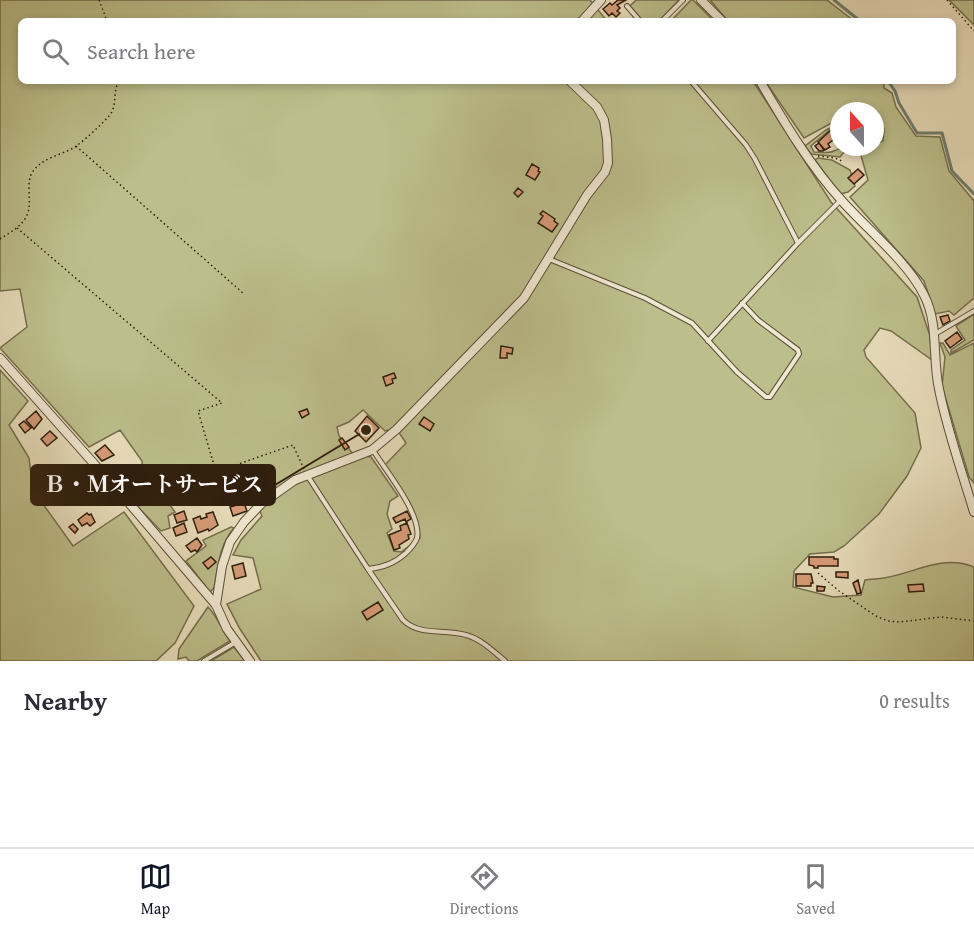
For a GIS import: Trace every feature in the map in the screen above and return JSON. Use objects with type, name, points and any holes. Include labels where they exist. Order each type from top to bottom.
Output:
[{"type":"street","points":[[585,18],[601,0]]},
{"type":"street","points":[[701,0],[719,18]]},
{"type":"street","points":[[216,605],[222,566],[230,542],[261,504],[286,486],[307,475],[372,450],[397,429],[524,298],[587,195],[605,172],[608,163],[604,120],[597,106],[573,84]]},
{"type":"street","points":[[762,84],[808,157],[842,200],[898,260],[918,286],[930,310],[939,388],[974,512]]},
{"type":"street","points":[[0,358],[216,605],[227,629],[250,661]]},
{"type":"lane","points":[[665,18],[683,0]]},
{"type":"lane","points":[[627,6],[637,18]]},
{"type":"lane","points":[[694,84],[746,145],[798,243]]},
{"type":"lane","points":[[708,341],[798,243],[842,200]]},
{"type":"lane","points":[[549,259],[666,308],[692,323],[737,372],[766,397],[770,397],[799,354],[798,350],[758,320],[742,303]]},
{"type":"lane","points":[[934,334],[974,311]]},
{"type":"lane","points":[[368,569],[379,569],[400,559],[415,543],[417,536],[417,527],[409,507],[372,450]]},
{"type":"lane","points":[[307,475],[368,569],[411,627],[422,632],[442,631],[466,635],[489,647],[505,661]]},
{"type":"lane","points":[[204,661],[236,642]]},
{"type":"path","points":[[99,0],[106,18]]},
{"type":"path","points":[[947,0],[974,31]]},
{"type":"path","points":[[0,239],[17,228],[26,218],[33,171],[44,161],[76,146],[114,110],[117,84]]},
{"type":"path","points":[[76,146],[244,294]]},
{"type":"path","points":[[808,157],[823,156],[844,162]]},
{"type":"path","points":[[17,228],[222,403],[198,411],[216,472]]},
{"type":"path","points":[[129,503],[293,445],[307,475]]},
{"type":"path","points":[[818,573],[839,591],[876,616],[888,621],[900,622],[941,617],[974,621]]},
{"type":"green space","points":[[0,0],[590,0],[605,18],[18,18],[18,84],[755,84],[831,202],[917,297],[930,336],[932,360],[891,331],[880,328],[864,350],[866,357],[915,413],[921,448],[907,476],[879,514],[844,546],[834,552],[810,554],[794,571],[793,587],[833,597],[861,595],[865,580],[895,576],[940,563],[974,567],[974,661],[261,661],[227,604],[261,589],[253,558],[233,555],[241,540],[262,516],[252,493],[205,505],[179,503],[143,478],[142,461],[120,430],[89,447],[0,348],[27,327],[20,289],[0,291]],"holes":[[[363,410],[385,431],[396,428],[406,443],[385,465],[412,508],[419,527],[420,538],[401,552],[394,551],[387,533],[392,529],[387,514],[390,501],[398,496],[371,457],[353,454],[339,436],[337,427],[349,422]]]},
{"type":"green space","points":[[636,0],[679,0],[662,18],[640,18],[630,6]]},
{"type":"green space","points":[[693,0],[711,18],[674,18]]},
{"type":"green space","points":[[710,0],[827,0],[850,18],[725,18]]},
{"type":"green space","points":[[949,0],[974,0],[974,25]]},
{"type":"green space","points":[[767,84],[884,84],[884,88],[892,93],[896,107],[916,136],[940,137],[949,171],[974,201],[974,298],[954,315],[949,311],[935,314],[924,281],[850,197],[868,180],[861,156],[884,156],[884,102],[830,102],[830,124],[804,138]]},
{"type":"green space","points":[[830,128],[811,146],[814,152],[830,152],[830,156],[811,154],[805,146]]},
{"type":"green space","points":[[818,158],[832,160],[850,170],[855,186],[848,192],[840,194],[815,160]]},
{"type":"green space","points":[[974,314],[974,340],[951,353],[951,350],[965,340],[956,326]]},
{"type":"green space","points":[[940,343],[943,343],[950,355],[974,343],[974,483],[969,477],[942,386],[945,357]]},
{"type":"green space","points":[[0,370],[28,401],[9,425],[29,458],[33,490],[73,546],[124,512],[194,606],[175,643],[156,661],[0,661]]},
{"type":"green space","points":[[119,468],[144,490],[162,494],[175,512],[168,516],[170,528],[161,531],[138,507],[136,499],[130,499],[110,475]]},
{"type":"green space","points":[[231,527],[234,528],[222,549],[214,588],[210,592],[186,561],[206,546],[203,540]]},
{"type":"green space","points":[[208,607],[230,641],[197,661],[189,661],[186,657],[178,659],[179,649]]},
{"type":"green space","points":[[234,647],[245,661],[211,661]]},
{"type":"building","points":[[618,0],[626,0],[617,5],[620,8],[617,11],[620,13],[616,17],[612,13],[609,16],[603,9]]},
{"type":"building","points":[[830,131],[828,144],[830,147],[825,150],[818,142]]},
{"type":"building","points":[[819,143],[823,151],[819,151],[815,146]]},
{"type":"building","points":[[532,164],[539,168],[540,172],[535,180],[526,175]]},
{"type":"building","points":[[858,169],[864,175],[854,184],[848,178]]},
{"type":"building","points":[[518,188],[523,192],[518,197],[514,193]]},
{"type":"building","points":[[543,211],[555,219],[554,221],[558,224],[552,232],[538,223],[543,216],[540,214]]},
{"type":"building","points":[[948,315],[950,321],[943,325],[940,317]]},
{"type":"building","points":[[957,332],[962,339],[950,348],[945,341]]},
{"type":"building","points":[[501,346],[513,348],[512,354],[507,353],[507,358],[500,358]]},
{"type":"building","points":[[394,373],[396,378],[392,379],[393,383],[386,386],[383,377]]},
{"type":"building","points":[[307,409],[309,414],[302,418],[299,412]]},
{"type":"building","points":[[36,411],[42,419],[34,429],[26,420]]},
{"type":"building","points":[[367,416],[379,428],[366,442],[355,431]]},
{"type":"building","points":[[424,417],[434,424],[430,431],[419,424]]},
{"type":"building","points":[[24,421],[31,428],[25,433],[19,425]]},
{"type":"building","points":[[50,431],[57,438],[47,446],[41,439]]},
{"type":"building","points":[[342,438],[349,447],[345,450],[339,440]]},
{"type":"building","points":[[105,445],[114,455],[102,461],[95,453]]},
{"type":"building","points":[[244,503],[247,511],[233,516],[230,507]]},
{"type":"building","points":[[184,511],[187,520],[177,523],[174,515]]},
{"type":"building","points":[[407,511],[411,519],[396,523],[393,518]]},
{"type":"building","points":[[213,512],[218,525],[209,531],[208,529],[198,533],[193,519],[200,516],[201,519],[207,517],[206,514]]},
{"type":"building","points":[[87,513],[91,514],[95,522],[90,526],[87,523],[82,526],[78,520]]},
{"type":"building","points":[[184,523],[187,532],[176,536],[173,528]]},
{"type":"building","points":[[407,523],[411,534],[408,535],[409,539],[399,545],[400,548],[394,550],[389,535],[401,530],[400,526]]},
{"type":"building","points":[[73,524],[78,529],[75,533],[69,527]]},
{"type":"building","points":[[197,538],[202,545],[197,552],[195,550],[191,552],[186,546]]},
{"type":"building","points":[[211,557],[216,562],[208,569],[203,563]]},
{"type":"building","points":[[809,557],[834,557],[838,559],[838,566],[814,568],[809,565]]},
{"type":"building","points":[[243,563],[246,576],[235,579],[232,566]]},
{"type":"building","points":[[836,572],[848,572],[848,578],[836,577]]},
{"type":"building","points":[[796,574],[811,574],[813,583],[811,586],[796,586]]},
{"type":"building","points":[[858,580],[861,593],[857,594],[853,583]]},
{"type":"building","points":[[923,584],[924,591],[909,592],[908,585]]},
{"type":"building","points":[[817,586],[825,587],[824,591],[817,591]]},
{"type":"building","points":[[378,602],[383,610],[367,620],[362,612]]},
{"type":"waterway","points":[[834,0],[856,18]]},
{"type":"waterway","points":[[890,84],[917,133],[942,133],[952,171],[974,194]]},
{"type":"place","name":"Ｂ・Ｍオートサービス","points":[[366,430]]}]
